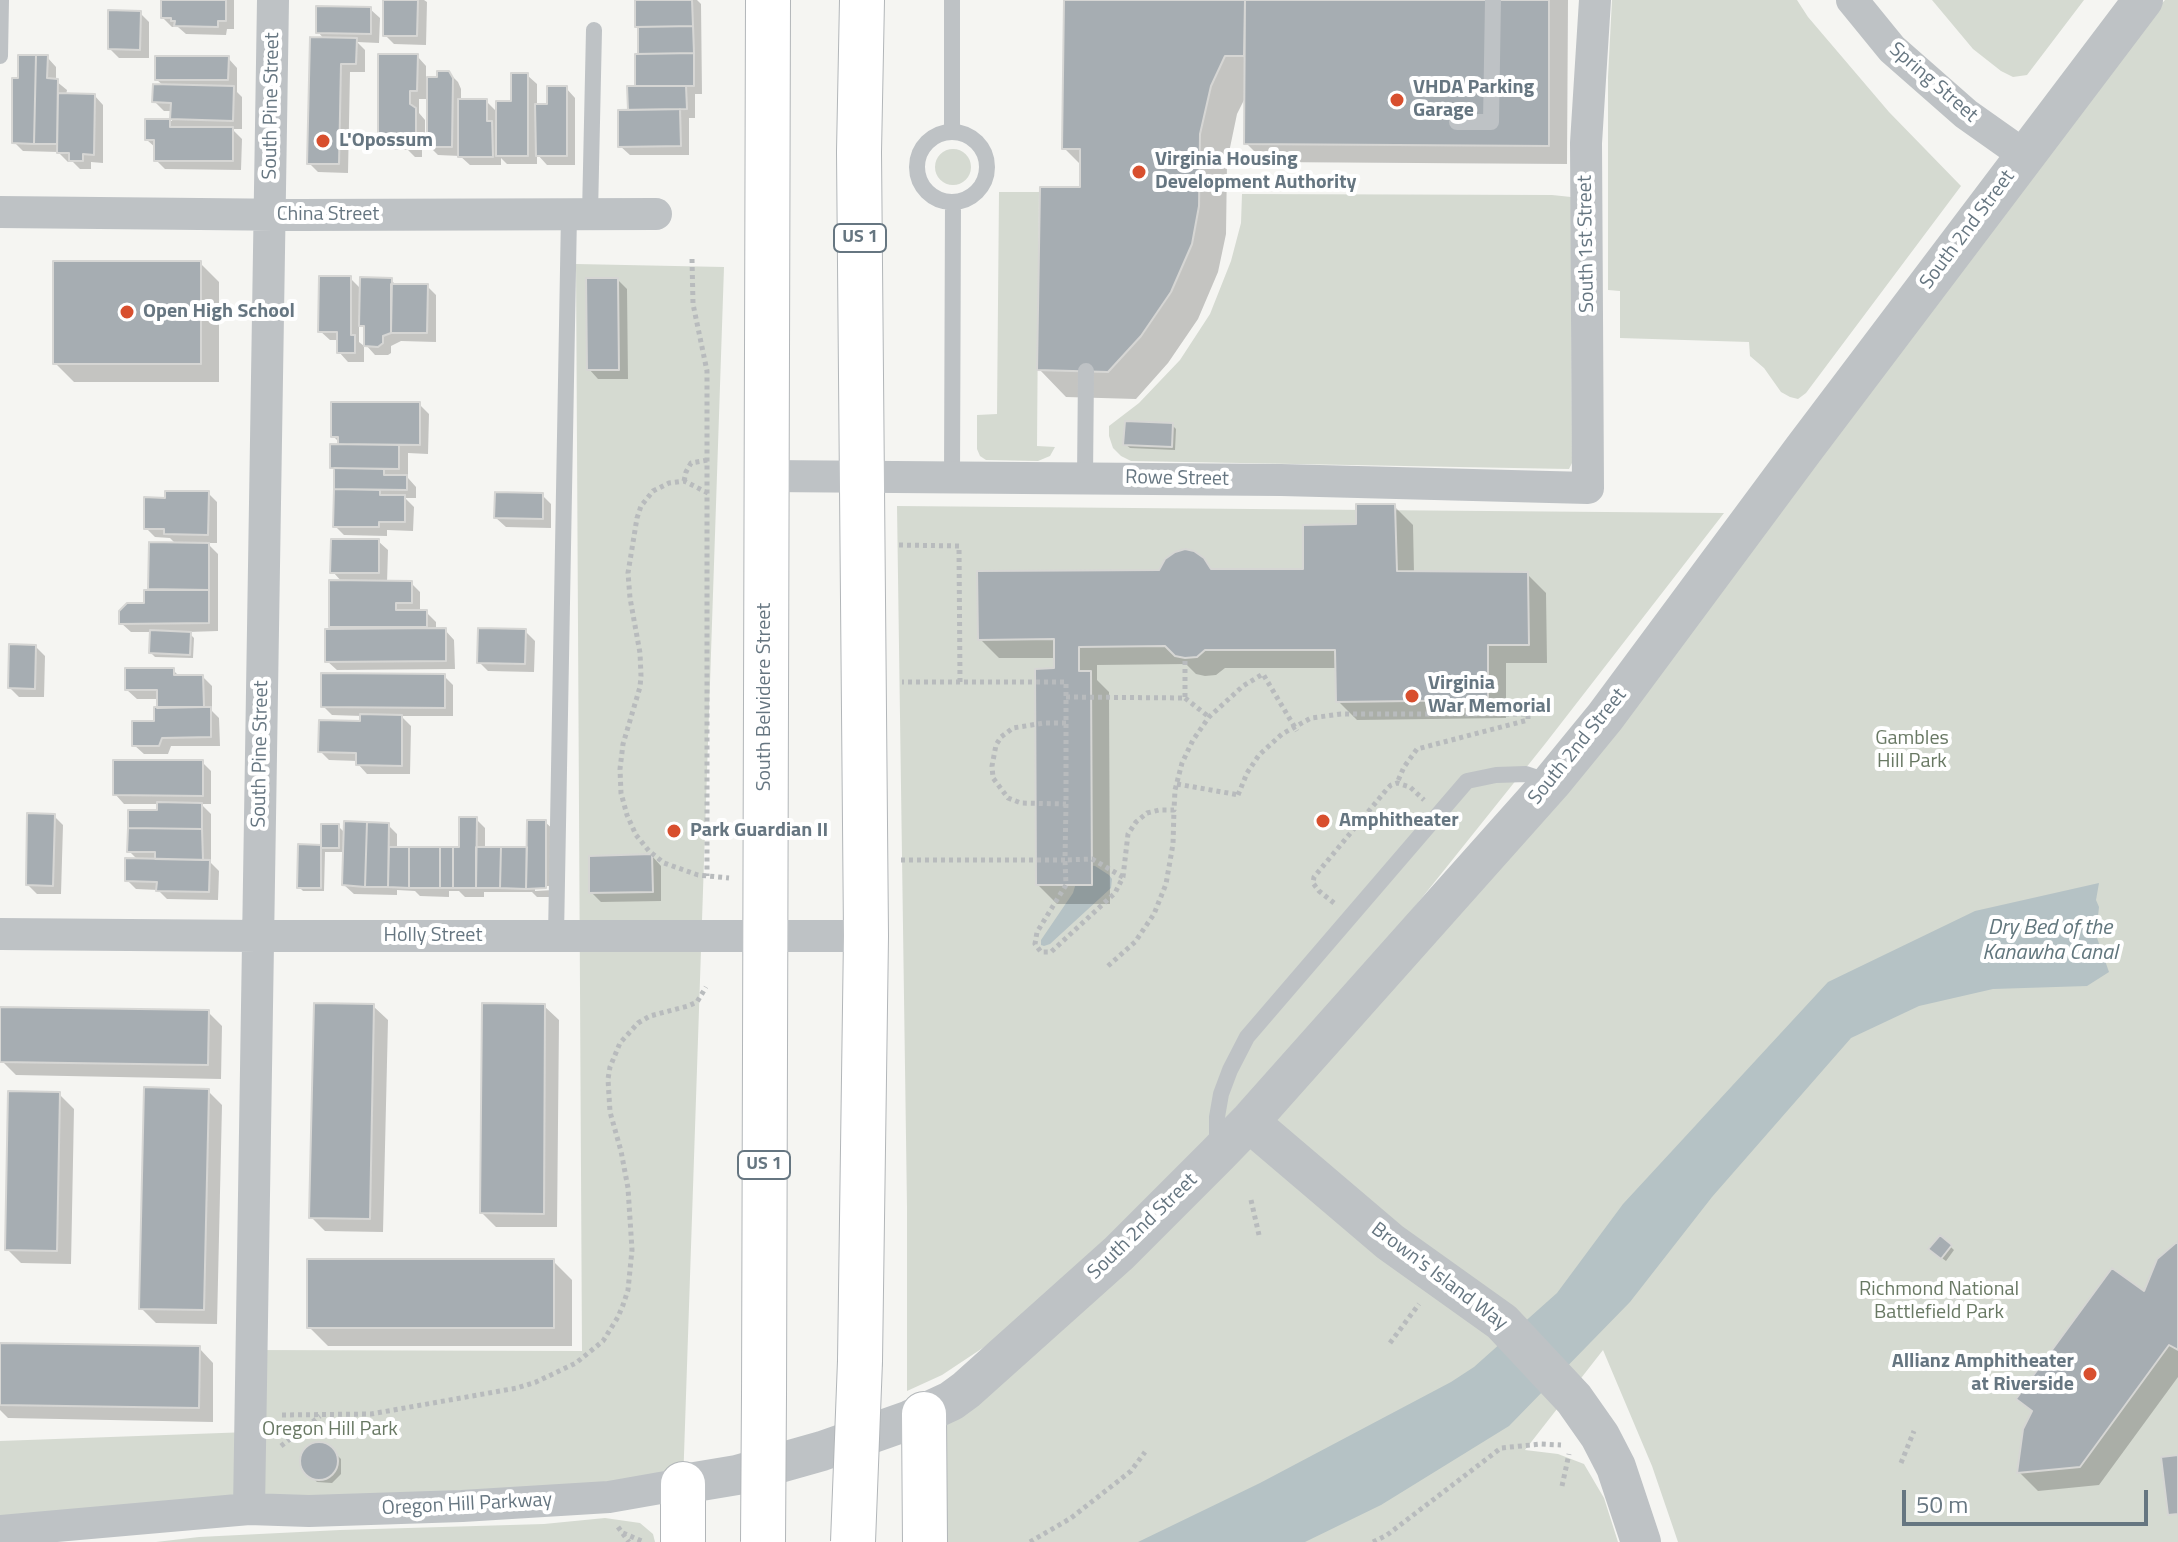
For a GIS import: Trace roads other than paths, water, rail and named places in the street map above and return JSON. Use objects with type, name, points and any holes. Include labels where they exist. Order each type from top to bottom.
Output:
[{"type":"main road","name":"South Belvidere Street","points":[[763,1542],[768,0]]},
{"type":"main road","name":"US 1","points":[[853,1542],[860,1361],[866,936],[859,152],[862,0]]},
{"type":"main road","points":[[924,1414],[925,1542]]},
{"type":"main road","points":[[683,1484],[683,1542]]},
{"type":"street","name":"South Pine Street","points":[[249,1509],[273,0]]},
{"type":"street","name":"South 1st Street","points":[[1588,488],[1586,143],[1595,0]]},
{"type":"street","name":"Spring Street","points":[[1852,0],[1892,49],[1966,114],[2024,155]]},
{"type":"street","name":"South 2nd Street","points":[[924,1414],[966,1390],[1119,1253],[1217,1155],[1551,783],[1605,717],[2143,0]]},
{"type":"street","name":"China Street","points":[[0,212],[656,214]]},
{"type":"street","name":"Rowe Street","points":[[766,476],[1281,480],[1588,488]]},
{"type":"street","name":"Holly Street","points":[[0,934],[866,936]]},
{"type":"street","name":"Brown's Island Way","points":[[1249,1122],[1390,1242],[1502,1322],[1574,1399],[1600,1436],[1616,1467],[1641,1542]]},
{"type":"street","name":"Oregon Hill Parkway","points":[[0,1531],[249,1509],[309,1511],[462,1506],[609,1497],[737,1475],[808,1455],[924,1414]]},
{"type":"lane","points":[[0,56],[1,0]]},
{"type":"lane","points":[[952,0],[952,132]]},
{"type":"lane","points":[[1457,122],[1491,122],[1493,0]]},
{"type":"lane","points":[[556,936],[580,214],[594,30]]},
{"type":"lane","points":[[952,132],[965,134],[977,142],[985,153],[987,166],[985,180],[978,191],[966,199],[953,202],[939,199],[928,192],[920,181],[917,168],[920,154],[927,143],[938,135],[952,132]]},
{"type":"lane","points":[[952,477],[953,202]]},
{"type":"lane","points":[[1085,478],[1086,371]]},
{"type":"lane","points":[[1217,1155],[1217,1117],[1221,1094],[1247,1037],[1467,781],[1496,775],[1526,774],[1551,783]]},
{"type":"water","points":[[1086,865],[1095,866],[1109,875],[1111,888],[1050,944],[1041,945],[1041,940],[1073,893]]},
{"type":"water","name":"Dry Bed of the Kanawha Canal","points":[[2099,883],[2096,935],[2109,972],[2087,986],[1993,989],[1919,1006],[1851,1038],[1712,1197],[1630,1302],[1509,1426],[1381,1505],[1305,1542],[1138,1542],[1260,1483],[1474,1367],[1557,1293],[1623,1204],[1828,982],[1975,911]]},
{"type":"place","name":"VHDA Parking Garage","points":[[1397,100]]},
{"type":"place","name":"L'Opossum","points":[[323,141]]},
{"type":"place","name":"Virginia Housing Development Authority","points":[[1139,172]]},
{"type":"place","name":"Open High School","points":[[127,312]]},
{"type":"place","name":"Virginia War Memorial","points":[[1412,696]]},
{"type":"place","name":"Amphitheater","points":[[1323,821]]},
{"type":"place","name":"Park Guardian II","points":[[674,831]]},
{"type":"place","name":"Allianz Amphitheater at Riverside","points":[[2090,1374]]},
{"type":"park label","name":"Gambles Hill Park","points":[[1912,750]]},
{"type":"park label","name":"Richmond National Battlefield Park","points":[[1939,1302]]},
{"type":"park label","name":"Oregon Hill Park","points":[[330,1430]]}]
